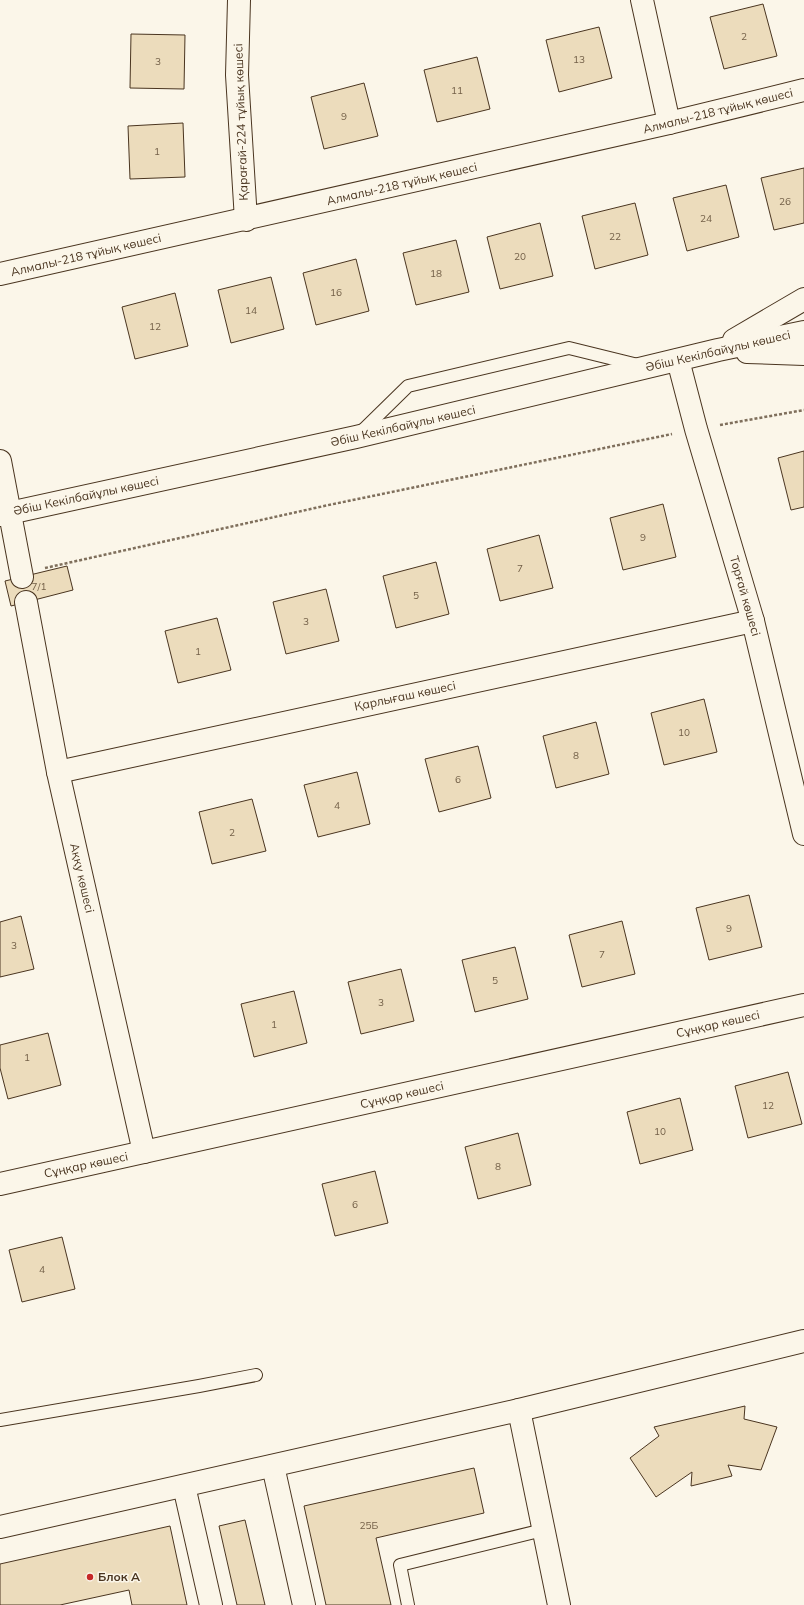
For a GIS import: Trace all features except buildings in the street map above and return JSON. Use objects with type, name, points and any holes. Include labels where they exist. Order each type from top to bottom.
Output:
[{"type":"street","name":"Қарағай-224 тұйық көшесі","points":[[239,0],[237,75],[246,220]]},
{"type":"street","points":[[642,0],[669,123]]},
{"type":"street","name":"Алмалы-218 тұйық көшесі","points":[[0,274],[246,220],[669,123],[804,90]]},
{"type":"street","points":[[718,350],[804,299]]},
{"type":"street","name":"Әбіш Кекілбайұлы көшесі","points":[[4,514],[356,437],[718,350],[804,332]]},
{"type":"street","points":[[718,350],[804,354]]},
{"type":"street","name":"Торғай көшесі","points":[[678,360],[696,429],[753,621],[804,834]]},
{"type":"street","points":[[0,461],[4,514],[22,575]]},
{"type":"street","name":"Аққу көшесі","points":[[26,602],[58,772],[144,1152]]},
{"type":"street","name":"Қарлығаш көшесі","points":[[58,772],[753,621]]},
{"type":"street","name":"Сұңқар көшесі","points":[[0,1184],[804,1005]]},
{"type":"street","points":[[0,1527],[519,1410],[804,1341]]},
{"type":"street","points":[[519,1410],[559,1605]]},
{"type":"street","points":[[273,1466],[304,1605]]},
{"type":"street","points":[[184,1486],[211,1605]]},
{"type":"lane","points":[[356,437],[408,386],[569,348],[647,367]]},
{"type":"lane","points":[[0,1420],[199,1386],[256,1374]]},
{"type":"lane","points":[[408,1605],[400,1565],[543,1530]]},
{"type":"path","points":[[22,575],[324,506],[696,429],[804,410]]},
{"type":"place","name":"Блок А","points":[[90,1577]]}]
